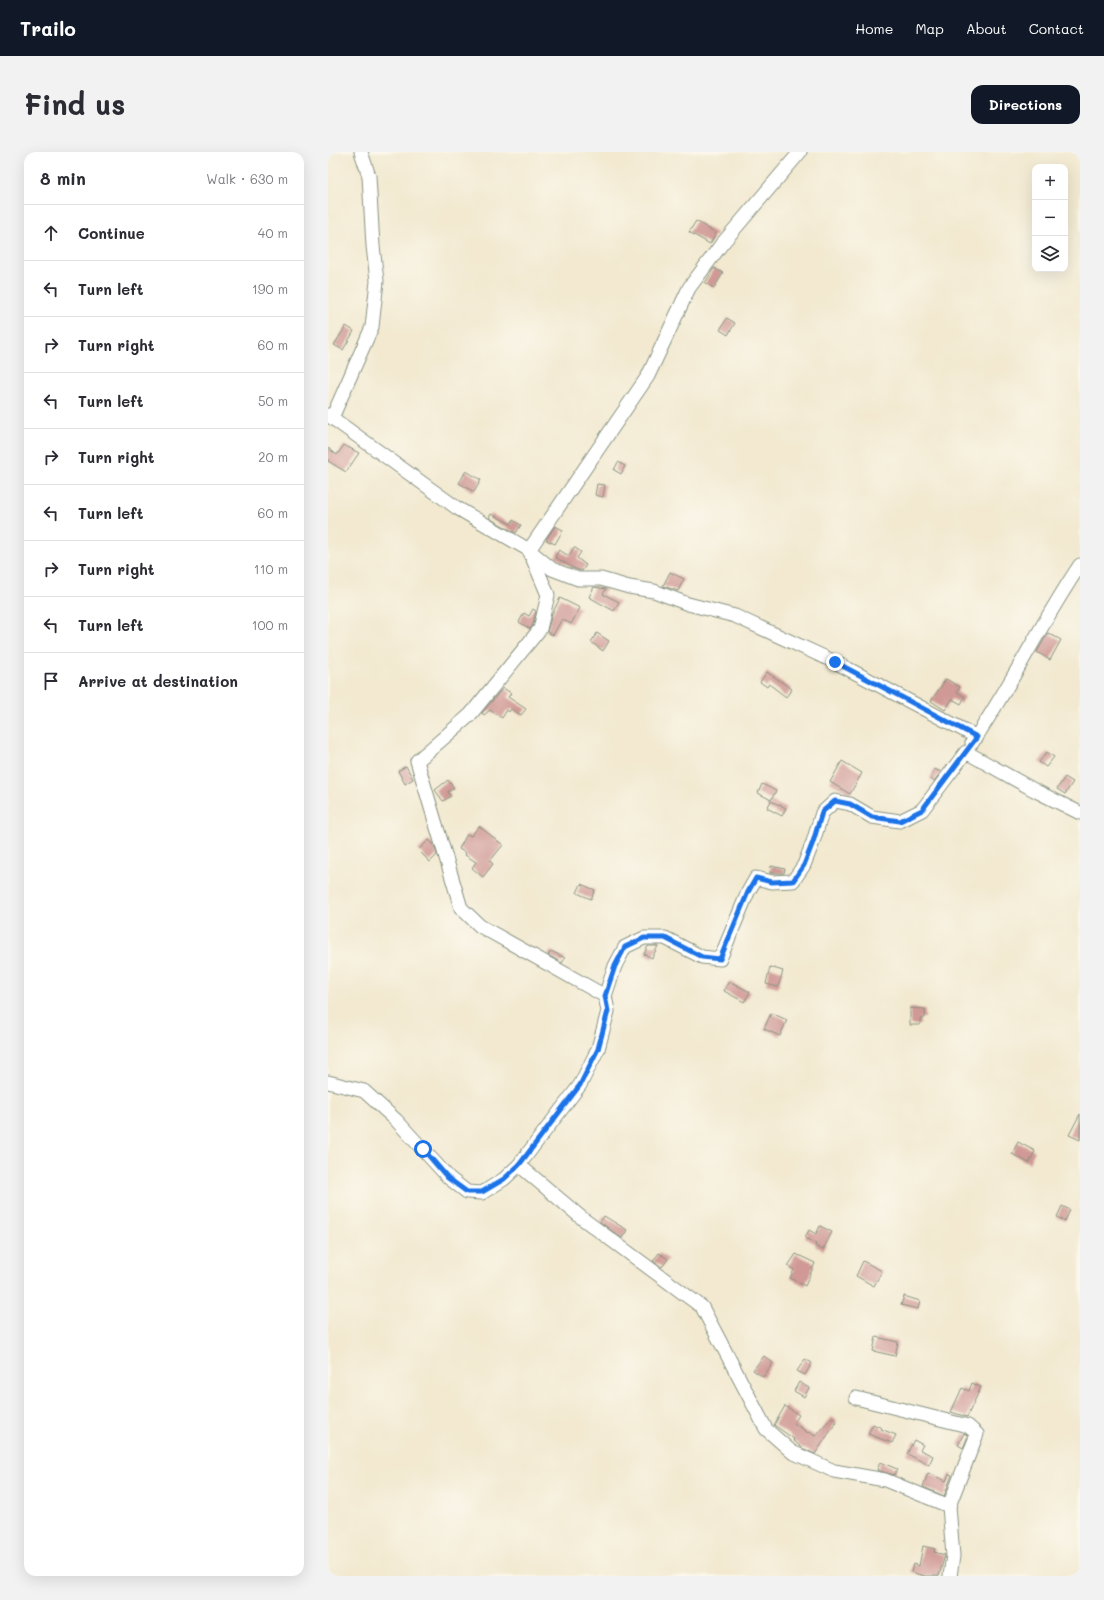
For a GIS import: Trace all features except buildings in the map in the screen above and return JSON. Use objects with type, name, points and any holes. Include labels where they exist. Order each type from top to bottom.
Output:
[{"type":"street","points":[[361,152],[369,176],[373,246],[377,281],[372,327],[330,416],[457,508],[529,550],[552,569],[578,579],[601,579],[629,587],[654,591],[688,604],[735,616],[835,662],[977,737]]},
{"type":"street","points":[[529,550],[648,376],[689,288],[721,245],[800,152]]},
{"type":"street","points":[[529,550],[548,595],[540,629],[470,715],[417,762],[462,908],[480,926],[605,996]]},
{"type":"street","points":[[328,1082],[364,1091],[396,1120],[448,1178],[467,1192],[482,1192],[504,1179],[519,1165],[580,1085],[598,1049],[608,1011],[605,996],[615,966],[625,947],[644,938],[665,938],[702,957],[720,959],[748,892],[756,878],[772,882],[793,881],[804,865],[822,812],[835,801],[850,804],[872,817],[900,821],[922,810],[977,737],[1015,676],[1058,597],[1080,565]]},
{"type":"street","points":[[966,752],[1034,790],[1080,813]]},
{"type":"street","points":[[519,1165],[583,1219],[702,1307],[766,1429],[792,1452],[834,1472],[885,1480],[949,1506]]},
{"type":"street","points":[[856,1398],[914,1411],[968,1426],[976,1434],[949,1506],[953,1556],[950,1576]]},
{"type":"route","points":[[423,1149],[448,1178],[467,1192],[482,1192],[504,1179],[519,1165],[580,1085],[598,1049],[608,1011],[605,996],[615,966],[625,947],[644,938],[665,938],[702,957],[720,959],[748,892],[756,878],[772,882],[793,881],[804,865],[822,812],[835,801],[850,804],[872,817],[900,821],[922,810],[977,737],[835,662]]}]
